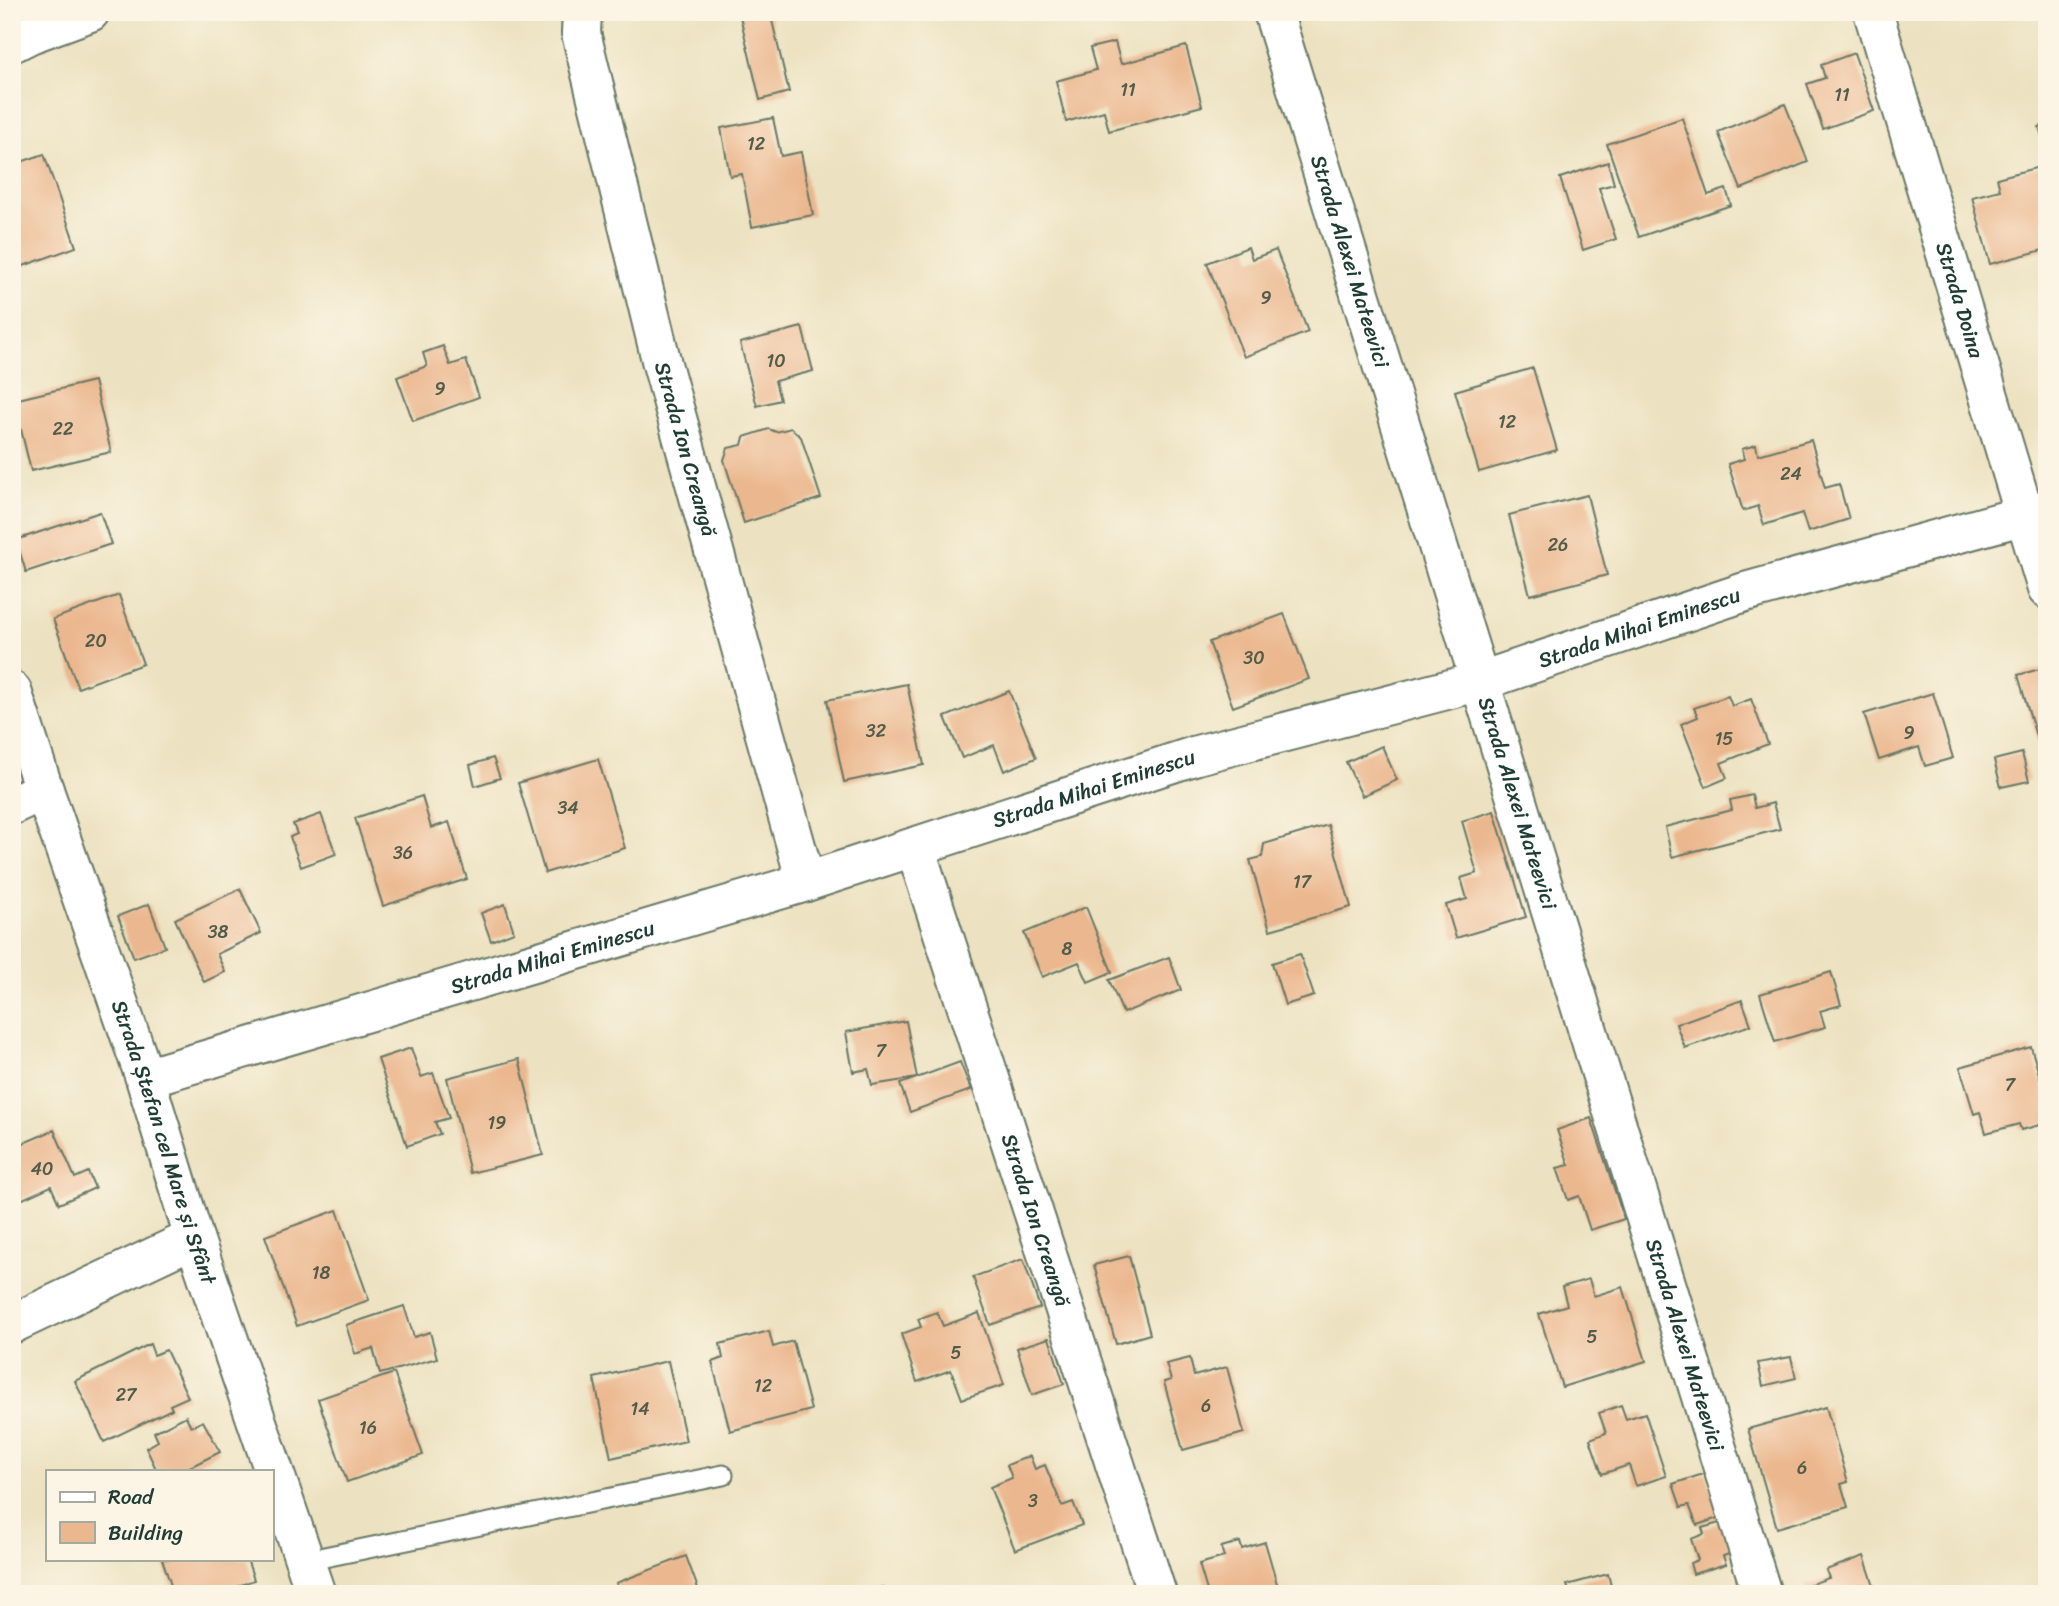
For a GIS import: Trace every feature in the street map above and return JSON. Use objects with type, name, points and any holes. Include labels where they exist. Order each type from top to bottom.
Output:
[{"type":"street","points":[[12,43],[90,12]]},
{"type":"street","name":"Strada Ion Creangă","points":[[582,12],[581,33],[662,365],[806,882]]},
{"type":"street","name":"Strada Alexei Mateevici","points":[[1273,12],[1762,1594]]},
{"type":"street","name":"Strada Doina","points":[[1873,12],[2035,512],[2047,589]]},
{"type":"street","name":"Strada Mihai Eminescu","points":[[145,1078],[806,882],[1197,755],[1481,681],[1745,592],[2035,512]]},
{"type":"street","name":"Strada Ștefan cel Mare și Sfânt","points":[[12,691],[28,797],[145,1078],[194,1238],[311,1577]]},
{"type":"street","name":"Strada Ion Creangă","points":[[915,847],[1157,1594]]},
{"type":"street","points":[[12,1324],[194,1238]]},
{"type":"lane","points":[[311,1577],[723,1475]]},
{"type":"building","points":[[739,12],[770,12],[789,92],[760,100]]},
{"type":"building","points":[[1115,42],[1121,64],[1186,46],[1202,106],[1109,131],[1104,111],[1066,122],[1056,81],[1096,70],[1090,48]]},
{"type":"building","points":[[1854,53],[1874,111],[1823,129],[1807,84],[1825,78],[1821,65]]},
{"type":"building","points":[[1785,104],[1808,162],[1741,189],[1718,132]]},
{"type":"building","points":[[773,118],[781,156],[801,152],[813,215],[752,227],[742,174],[730,176],[721,128]]},
{"type":"building","points":[[1682,118],[1708,195],[1726,189],[1731,205],[1639,237],[1607,144]]},
{"type":"building","points":[[2047,124],[2047,149],[2046,149],[2039,127]]},
{"type":"building","points":[[44,154],[76,247],[12,270],[12,165]]},
{"type":"building","points":[[1608,162],[1614,184],[1599,188],[1616,239],[1583,250],[1560,178]]},
{"type":"building","points":[[2047,165],[2047,249],[1990,264],[1972,197],[2000,190],[1997,178]]},
{"type":"building","points":[[1248,247],[1252,259],[1276,250],[1308,332],[1244,357],[1207,263]]},
{"type":"building","points":[[802,327],[813,371],[775,381],[780,400],[757,406],[740,343]]},
{"type":"building","points":[[443,346],[450,365],[466,360],[479,397],[413,421],[397,377],[427,366],[423,353]]},
{"type":"building","points":[[1533,368],[1557,450],[1479,472],[1455,391]]},
{"type":"building","points":[[94,381],[111,452],[31,471],[14,400]]},
{"type":"building","points":[[791,428],[801,437],[821,498],[744,523],[724,460],[728,448],[742,445],[744,437],[769,429],[776,432]]},
{"type":"building","points":[[1811,440],[1825,488],[1839,484],[1849,519],[1808,532],[1802,513],[1764,525],[1758,506],[1743,511],[1728,464],[1744,459],[1742,449],[1756,445],[1758,455]]},
{"type":"building","points":[[1587,495],[1607,575],[1530,595],[1509,515]]},
{"type":"building","points":[[100,512],[111,544],[26,572],[16,540]]},
{"type":"building","points":[[119,595],[143,664],[78,688],[53,619]]},
{"type":"building","points":[[1284,614],[1309,679],[1233,707],[1209,642]]},
{"type":"building","points":[[2047,667],[2047,748],[2040,750],[2018,675]]},
{"type":"building","points":[[907,684],[924,765],[844,782],[827,700]]},
{"type":"building","points":[[1009,691],[1036,758],[1004,771],[994,745],[962,758],[945,717]]},
{"type":"building","points":[[1933,693],[1953,758],[1925,766],[1919,747],[1879,760],[1864,714]]},
{"type":"building","points":[[1728,696],[1732,706],[1751,699],[1768,744],[1721,763],[1727,778],[1706,787],[1681,724],[1698,717],[1694,708]]},
{"type":"building","points":[[1382,746],[1397,780],[1362,796],[1346,762]]},
{"type":"building","points":[[2022,753],[2029,781],[2001,787],[1994,760]]},
{"type":"building","points":[[493,758],[500,778],[475,786],[470,765]]},
{"type":"building","points":[[598,759],[625,848],[545,873],[518,783]]},
{"type":"building","points":[[1752,795],[1755,808],[1773,803],[1780,829],[1672,857],[1665,827],[1732,810],[1730,800]]},
{"type":"building","points":[[422,796],[431,828],[449,822],[467,879],[383,906],[355,818]]},
{"type":"building","points":[[1494,811],[1526,917],[1456,938],[1446,905],[1467,899],[1461,878],[1477,873],[1462,821]]},
{"type":"building","points":[[321,814],[336,854],[301,867],[290,837],[297,834],[293,824]]},
{"type":"building","points":[[1328,825],[1351,907],[1270,930],[1250,860],[1262,857],[1264,844]]},
{"type":"building","points":[[240,889],[261,933],[217,954],[225,972],[204,982],[175,919]]},
{"type":"building","points":[[149,904],[165,947],[134,958],[118,916]]},
{"type":"building","points":[[505,904],[514,932],[491,941],[481,913]]},
{"type":"building","points":[[1086,907],[1112,972],[1088,982],[1079,962],[1042,977],[1024,933]]},
{"type":"building","points":[[1300,954],[1314,996],[1285,1005],[1272,963]]},
{"type":"building","points":[[1169,957],[1181,990],[1123,1013],[1109,980]]},
{"type":"building","points":[[1831,972],[1841,1005],[1820,1011],[1825,1027],[1775,1042],[1760,994]]},
{"type":"building","points":[[1742,1000],[1751,1025],[1685,1048],[1676,1024]]},
{"type":"building","points":[[906,1021],[917,1078],[872,1085],[868,1069],[853,1072],[846,1032]]},
{"type":"building","points":[[2031,1047],[2047,1101],[2047,1123],[2021,1130],[2019,1124],[1986,1133],[1980,1112],[1974,1114],[1960,1067]]},
{"type":"building","points":[[411,1048],[421,1077],[433,1073],[449,1118],[435,1122],[440,1134],[407,1146],[378,1059]]},
{"type":"building","points":[[519,1059],[543,1155],[470,1173],[447,1078]]},
{"type":"building","points":[[960,1062],[971,1090],[910,1112],[900,1084]]},
{"type":"building","points":[[1591,1118],[1624,1219],[1590,1230],[1579,1196],[1568,1200],[1557,1168],[1569,1165],[1557,1130]]},
{"type":"building","points":[[54,1130],[75,1178],[88,1172],[95,1188],[59,1204],[51,1186],[12,1204],[12,1148]]},
{"type":"building","points":[[337,1210],[369,1300],[297,1326],[265,1236]]},
{"type":"building","points":[[1129,1256],[1150,1334],[1116,1344],[1094,1265]]},
{"type":"building","points":[[1023,1259],[1040,1308],[990,1325],[973,1277]]},
{"type":"building","points":[[1589,1279],[1594,1296],[1623,1287],[1646,1361],[1562,1387],[1539,1314],[1567,1305],[1562,1287]]},
{"type":"building","points":[[404,1306],[414,1337],[430,1332],[437,1358],[380,1374],[373,1348],[355,1354],[346,1325]]},
{"type":"building","points":[[937,1312],[943,1326],[979,1313],[1004,1385],[962,1399],[951,1370],[917,1382],[901,1334],[921,1327],[918,1319]]},
{"type":"building","points":[[769,1331],[773,1347],[793,1341],[811,1410],[730,1431],[712,1362],[723,1358],[720,1344]]},
{"type":"building","points":[[1049,1338],[1064,1384],[1032,1395],[1017,1348]]},
{"type":"building","points":[[150,1344],[154,1355],[166,1350],[188,1397],[170,1405],[172,1409],[104,1442],[75,1381]]},
{"type":"building","points":[[1791,1357],[1796,1378],[1763,1386],[1758,1363]]},
{"type":"building","points":[[1190,1358],[1194,1376],[1227,1367],[1244,1433],[1183,1450],[1164,1382],[1171,1380],[1166,1364]]},
{"type":"building","points":[[668,1361],[686,1441],[611,1458],[594,1378]]},
{"type":"building","points":[[394,1373],[423,1455],[347,1482],[318,1399]]},
{"type":"building","points":[[1621,1405],[1626,1419],[1645,1413],[1666,1476],[1636,1486],[1629,1465],[1602,1474],[1590,1439],[1606,1433],[1599,1413]]},
{"type":"building","points":[[1826,1407],[1848,1482],[1841,1484],[1848,1507],[1777,1528],[1748,1429]]},
{"type":"building","points":[[186,1416],[191,1427],[203,1421],[220,1452],[184,1470],[157,1470],[146,1448],[158,1441],[154,1432]]},
{"type":"building","points":[[1030,1456],[1035,1469],[1045,1465],[1062,1506],[1073,1502],[1082,1525],[1015,1550],[990,1487],[1012,1478],[1007,1465]]},
{"type":"building","points":[[1706,1473],[1721,1517],[1697,1525],[1689,1505],[1681,1507],[1673,1484]]},
{"type":"building","points":[[1723,1522],[1732,1553],[1723,1556],[1726,1564],[1693,1574],[1690,1563],[1698,1560],[1691,1539],[1704,1534],[1702,1528]]},
{"type":"building","points":[[1240,1542],[1242,1549],[1265,1542],[1280,1594],[1208,1594],[1199,1564],[1224,1557],[1221,1547]]},
{"type":"building","points":[[686,1556],[700,1594],[620,1594],[616,1583]]},
{"type":"building","points":[[1864,1556],[1877,1594],[1808,1594],[1805,1586],[1829,1578],[1826,1570]]},
{"type":"building","points":[[162,1560],[247,1560],[254,1580],[238,1586],[241,1594],[174,1594]]},
{"type":"building","points":[[1608,1574],[1613,1594],[1570,1594],[1567,1585]]},
{"type":"building","points":[[883,1587],[885,1594],[860,1594],[860,1593]]}]
